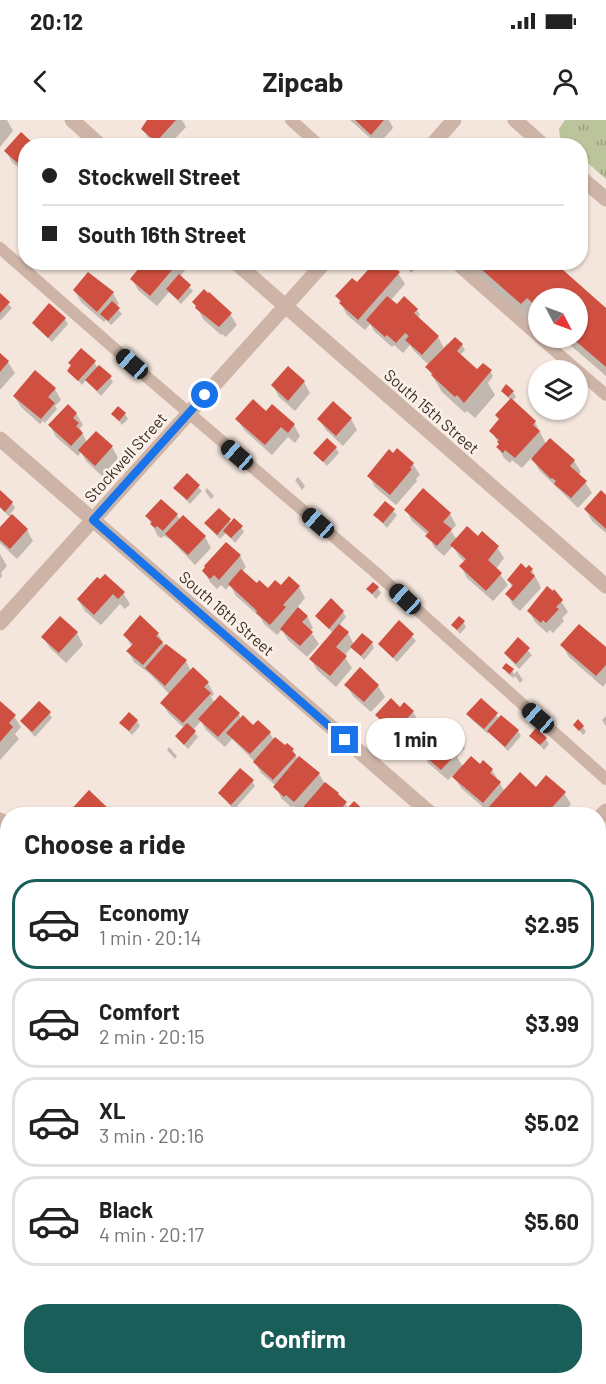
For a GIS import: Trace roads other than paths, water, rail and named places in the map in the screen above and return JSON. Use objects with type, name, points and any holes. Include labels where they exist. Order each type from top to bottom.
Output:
[{"type":"street","points":[[72,120],[92,138]]},
{"type":"street","points":[[438,138],[454,120]]},
{"type":"street","points":[[515,120],[535,138]]},
{"type":"street","points":[[588,184],[606,199]]},
{"type":"street","name":"South 15th Street","points":[[244,270],[606,586]]},
{"type":"street","name":"Stockwell Street","points":[[0,623],[318,270]]},
{"type":"street","name":"South 16th Street","points":[[0,439],[423,807]]},
{"type":"lane","points":[[291,120],[312,138]]},
{"type":"lane","points":[[0,248],[18,264]]},
{"type":"lane","points":[[25,270],[375,572],[606,779]]},
{"type":"lane","points":[[463,270],[528,327]]},
{"type":"lane","points":[[552,348],[606,395]]}]
